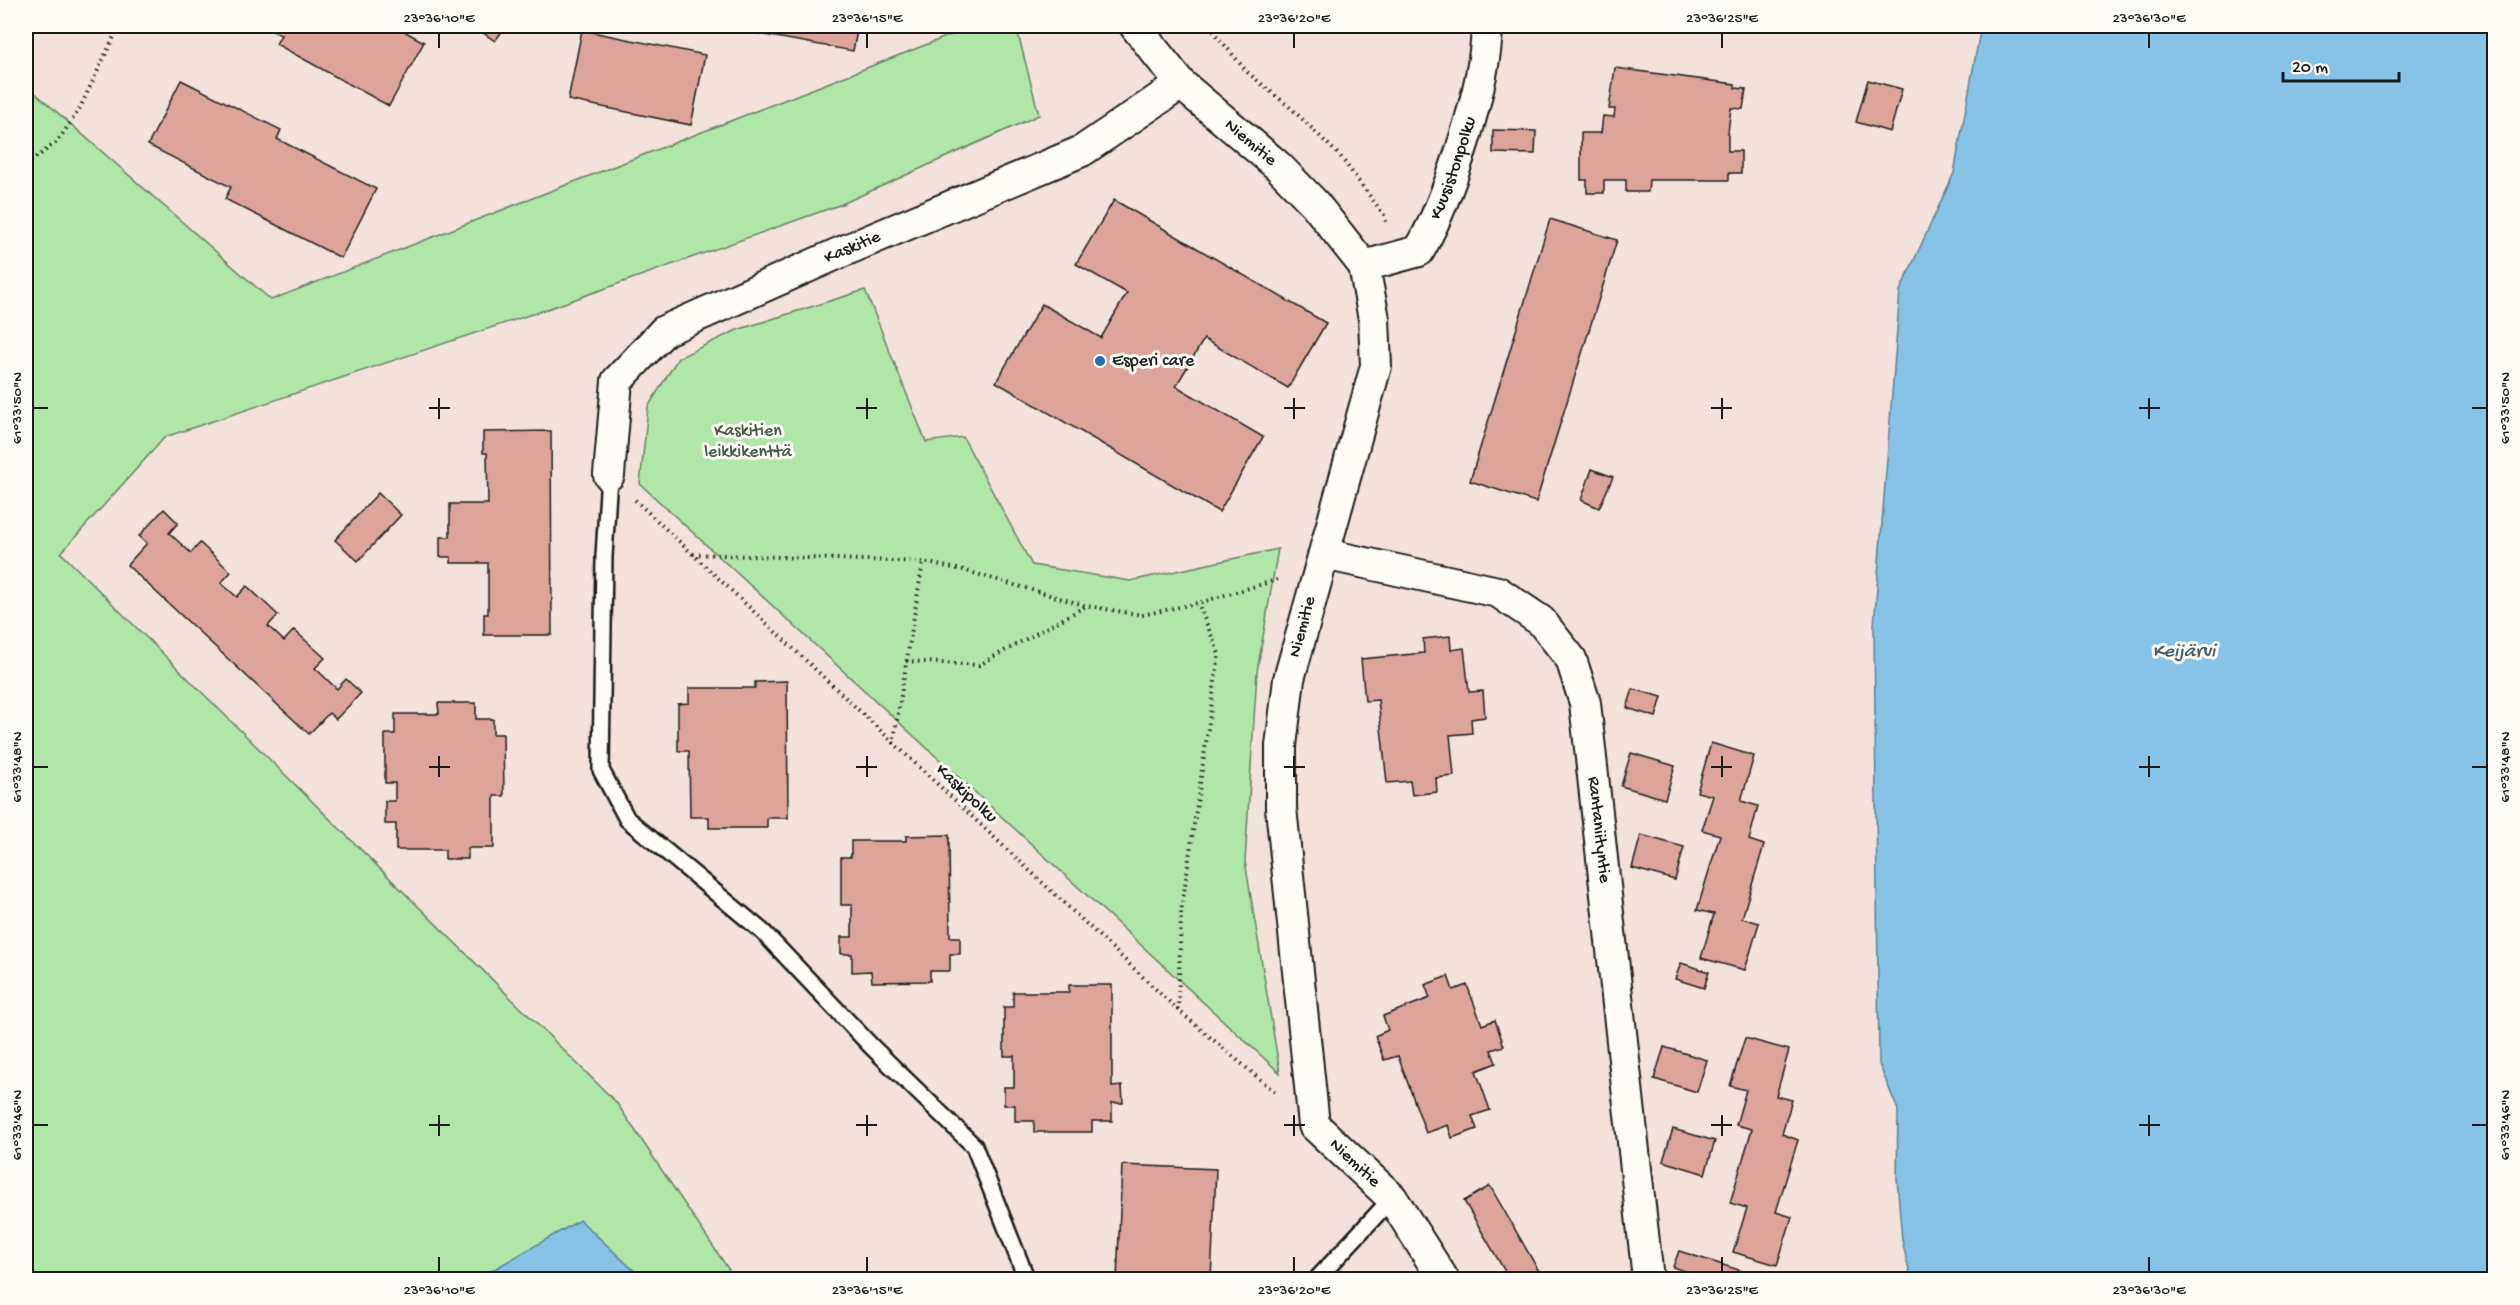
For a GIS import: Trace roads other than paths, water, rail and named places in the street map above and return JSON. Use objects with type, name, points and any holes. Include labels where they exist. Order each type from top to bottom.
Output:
[{"type":"street","name":"Niemitie","points":[[1135,26],[1181,84],[1278,166],[1315,204],[1364,266],[1374,319],[1376,366],[1289,679],[1281,746],[1281,808],[1314,1125],[1392,1198],[1444,1280]]},
{"type":"street","name":"Kuusistonpolku","points":[[1364,266],[1419,251],[1434,224],[1473,108],[1487,43],[1487,26]]},
{"type":"street","name":"Kaskitie","points":[[609,475],[617,381],[664,332],[839,253],[1082,151],[1181,84]]},
{"type":"street","name":"Rantaniityntie","points":[[1320,566],[1498,592],[1541,621],[1571,659],[1584,703],[1648,1279]]},
{"type":"lane","points":[[609,475],[604,556],[601,770],[627,819],[763,932],[872,1047],[974,1146],[1027,1280]]},
{"type":"lane","points":[[1316,1280],[1392,1198]]},
{"type":"water","name":"Keijärvi","points":[[1981,26],[2494,26],[2494,1279],[1911,1279],[1902,1240],[1897,1179],[1898,1110],[1879,1064],[1874,626],[1900,291],[1954,173]]},
{"type":"water","points":[[580,1220],[643,1279],[477,1279]]},
{"type":"place","name":"Esperi care","points":[[1100,361]]},
{"type":"park label","name":"Kaskitien leikkikenttä","points":[[748,441]]}]
